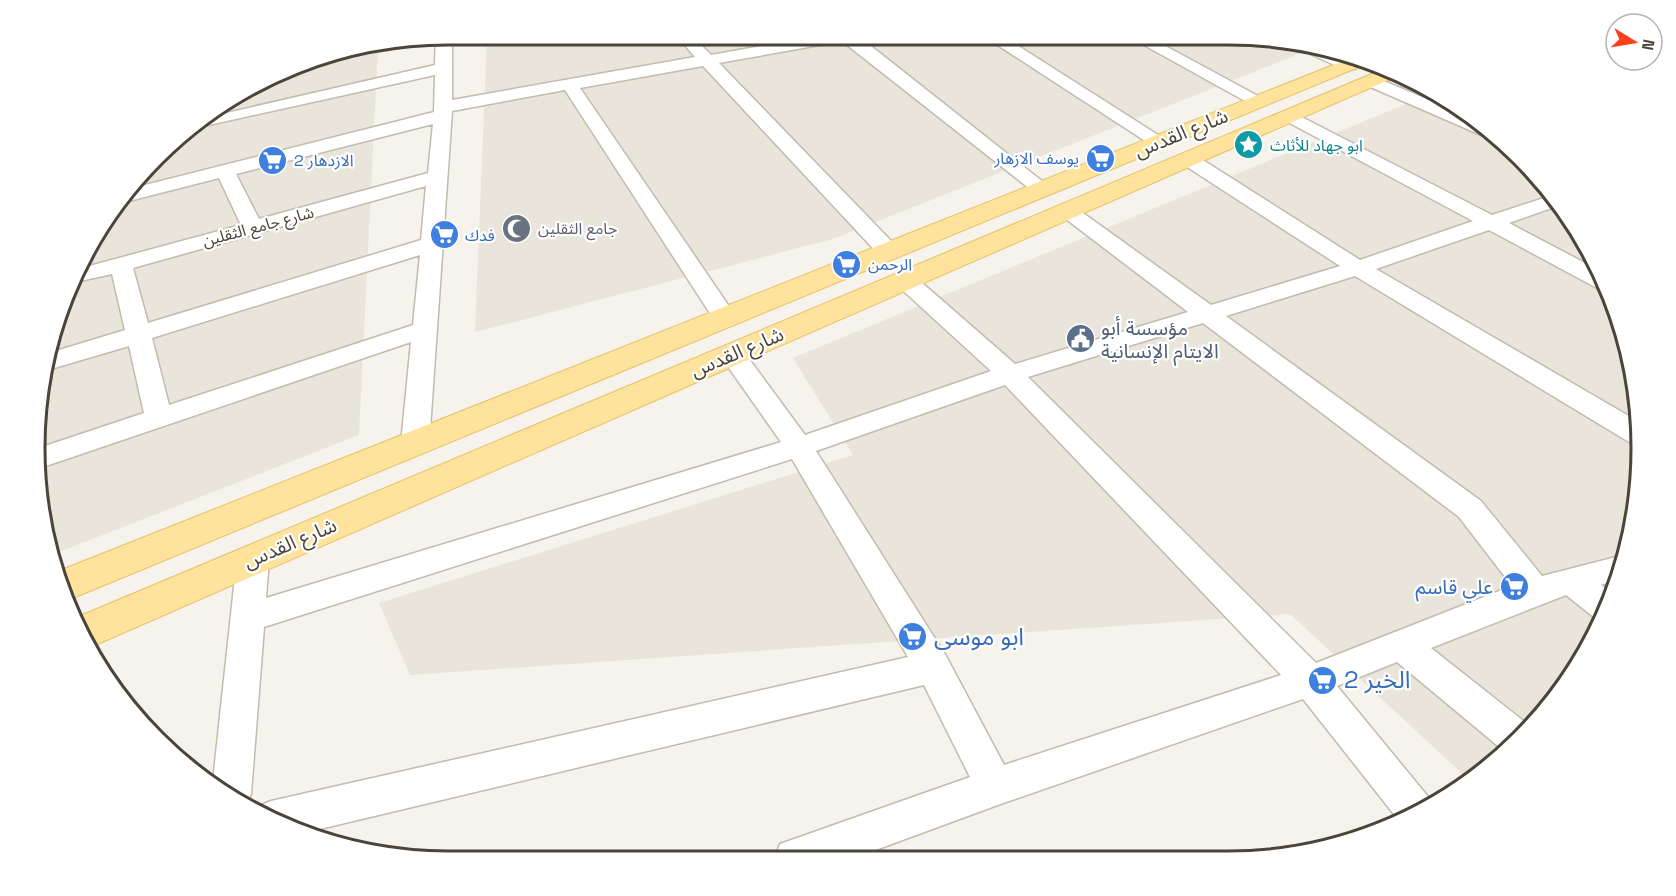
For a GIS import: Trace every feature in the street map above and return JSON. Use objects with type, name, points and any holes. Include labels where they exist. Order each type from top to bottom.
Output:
[{"type":"main road","name":"شارع القدس","points":[[89,630],[994,242],[1069,212],[1188,159],[1368,70]]},
{"type":"main road","name":"شارع القدس","points":[[68,584],[1260,102],[1309,98]]},
{"type":"main road","points":[[964,222],[994,242]]},
{"type":"street","points":[[415,444],[442,111],[444,45]]},
{"type":"street","points":[[693,45],[889,252]]},
{"type":"street","points":[[136,193],[442,111],[790,45]]},
{"type":"street","points":[[859,45],[1042,189]]},
{"type":"street","points":[[1006,45],[1160,142]]},
{"type":"street","points":[[1152,45],[1260,102]]},
{"type":"street","points":[[213,121],[443,68]]},
{"type":"street","points":[[1394,82],[1440,106]]},
{"type":"street","points":[[570,85],[725,318]]},
{"type":"street","points":[[1309,98],[1490,224],[1592,276]]},
{"type":"street","points":[[1188,159],[1359,268],[1630,430]]},
{"type":"street","points":[[225,171],[253,228]]},
{"type":"street","name":"شارع جامع الثقلين","points":[[85,274],[437,177]]},
{"type":"street","points":[[247,618],[799,447],[1010,374],[1359,268],[1548,203]]},
{"type":"street","points":[[1069,212],[1470,509],[1535,591]]},
{"type":"street","points":[[55,360],[432,244]]},
{"type":"street","points":[[121,264],[159,418]]},
{"type":"street","points":[[905,280],[1010,374],[1310,681],[1412,806]]},
{"type":"street","points":[[45,456],[425,329]]},
{"type":"street","points":[[732,354],[799,447],[933,667],[995,788]]},
{"type":"street","points":[[232,788],[253,559]]},
{"type":"street","points":[[820,851],[995,788],[1310,681],[1535,591],[1613,569]]},
{"type":"street","points":[[1572,581],[1600,602]]},
{"type":"street","points":[[1401,644],[1512,734]]},
{"type":"street","points":[[288,817],[933,667]]},
{"type":"shaded area","points":[[487,45],[1228,45],[1281,48],[1303,52],[833,239],[475,332]]},
{"type":"shaded area","points":[[378,51],[359,435],[59,552],[48,501],[46,474],[48,395],[66,318],[99,246],[113,224],[145,182],[163,163],[182,145],[224,113],[270,87],[318,66]]},
{"type":"shaded area","points":[[1425,96],[1473,128],[1494,145],[1531,182],[1563,224],[1589,270],[1610,318],[1628,395],[1631,448],[1628,501],[1610,578],[1577,650],[1531,714],[1494,751],[1463,775],[1290,614],[410,675],[379,603],[853,455],[793,358]]},
{"type":"place","name":"ابو جهاد للأثاث","points":[[1249,145]]},
{"type":"place","name":"يوسف الازهار","points":[[1100,158]]},
{"type":"place","name":"الازدهار 2","points":[[273,160]]},
{"type":"place","name":"جامع الثقلين","points":[[517,228]]},
{"type":"place","name":"فدك","points":[[444,235]]},
{"type":"place","name":"الرحمن","points":[[847,264]]},
{"type":"place","name":"مؤسسة أبو الايتام الإنسانية","points":[[1080,339]]},
{"type":"place","name":"علي قاسم","points":[[1514,587]]},
{"type":"place","name":"ابو موسى","points":[[913,637]]},
{"type":"place","name":"الخير 2","points":[[1323,680]]}]
